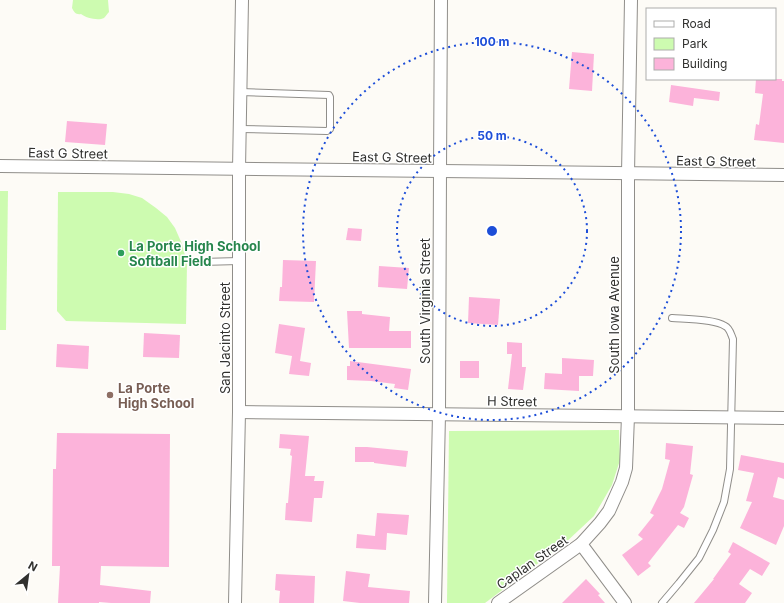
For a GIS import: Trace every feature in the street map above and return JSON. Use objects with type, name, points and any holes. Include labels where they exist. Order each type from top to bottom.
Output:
[{"type":"street","name":"San Jacinto Street","points":[[235,603],[239,412],[239,169],[242,0]]},
{"type":"street","name":"South Virginia Street","points":[[435,603],[439,414],[442,0]]},
{"type":"street","name":"South Iowa Avenue","points":[[581,544],[609,511],[622,482],[626,468],[628,416],[628,174],[631,0]]},
{"type":"street","name":"East G Street","points":[[0,166],[784,176]]},
{"type":"street","name":"H Street","points":[[239,412],[784,418]]},
{"type":"street","name":"Caplan Street","points":[[498,603],[581,544]]},
{"type":"street","points":[[581,544],[625,603]]},
{"type":"lane","points":[[240,92],[329,94],[330,97],[330,129],[327,131],[240,129]]},
{"type":"lane","points":[[201,262],[239,262]]},
{"type":"lane","points":[[662,603],[699,558],[714,530],[724,502],[730,469],[733,339],[726,326],[715,322],[672,318]]},
{"type":"green space","points":[[73,0],[108,0],[109,12],[104,18],[101,19],[89,18],[81,14],[76,14],[72,8]]},
{"type":"green space","points":[[0,191],[8,191],[6,330],[0,330]]},
{"type":"green space","name":"La Porte High School Softball Field","points":[[58,192],[113,192],[129,194],[142,198],[167,217],[175,228],[182,244],[187,263],[186,324],[66,321],[57,311]]},
{"type":"green space","points":[[619,430],[620,460],[612,485],[594,516],[564,544],[485,603],[447,603],[449,431]]},
{"type":"building","points":[[572,52],[594,54],[592,91],[569,89]]},
{"type":"building","points":[[782,79],[782,81],[784,81],[784,143],[754,140],[756,124],[759,125],[763,94],[755,93],[756,80]]},
{"type":"building","points":[[671,85],[720,92],[719,101],[694,98],[693,106],[669,102]]},
{"type":"building","points":[[67,121],[107,124],[105,145],[65,142]]},
{"type":"building","points":[[348,228],[362,229],[361,241],[346,240]]},
{"type":"building","points":[[283,260],[316,261],[314,302],[279,301],[280,287],[282,287]]},
{"type":"building","points":[[379,266],[409,268],[407,289],[378,287]]},
{"type":"building","points":[[469,297],[500,299],[498,325],[468,323]]},
{"type":"building","points":[[347,311],[362,311],[362,314],[390,317],[389,331],[411,331],[411,348],[349,348]]},
{"type":"building","points":[[279,324],[305,328],[300,361],[311,363],[309,376],[289,374],[292,356],[275,353]]},
{"type":"building","points":[[144,333],[180,335],[179,358],[143,357]]},
{"type":"building","points":[[507,342],[522,343],[522,367],[526,367],[523,390],[508,389],[512,354],[507,354]]},
{"type":"building","points":[[57,344],[89,346],[88,369],[56,367]]},
{"type":"building","points":[[562,358],[594,360],[593,376],[579,376],[579,391],[544,389],[545,373],[562,374]]},
{"type":"building","points":[[350,361],[411,369],[408,390],[394,388],[395,384],[347,380],[347,366],[350,366]]},
{"type":"building","points":[[460,361],[479,361],[479,378],[460,378]]},
{"type":"building","points":[[57,433],[170,434],[169,567],[101,566],[100,585],[151,591],[150,603],[58,603],[60,566],[52,566],[53,469],[56,469]]},
{"type":"building","points":[[280,434],[309,436],[305,476],[315,476],[314,481],[324,481],[322,498],[314,498],[312,522],[285,520],[292,456],[290,455],[291,449],[279,448]]},
{"type":"building","points":[[666,443],[693,446],[690,474],[693,475],[684,507],[680,513],[689,518],[684,528],[678,525],[648,563],[651,566],[638,576],[622,555],[643,539],[638,535],[654,515],[650,513],[662,489],[670,460],[665,459]]},
{"type":"building","points":[[355,447],[408,451],[406,467],[374,462],[355,462]]},
{"type":"building","points":[[741,455],[784,463],[784,479],[778,477],[773,497],[784,500],[784,526],[776,545],[740,528],[752,502],[746,501],[754,473],[738,470]]},
{"type":"building","points":[[377,513],[409,515],[407,535],[387,533],[386,550],[356,548],[357,534],[375,536]]},
{"type":"building","points":[[733,542],[770,563],[762,576],[750,569],[739,584],[752,593],[745,603],[694,603],[714,579],[731,554],[728,552]]},
{"type":"building","points":[[346,571],[370,574],[368,587],[410,591],[409,603],[360,603],[343,601]]},
{"type":"building","points":[[276,574],[315,576],[314,603],[279,603],[280,591],[275,590]]},
{"type":"building","points":[[586,579],[600,594],[598,595],[605,603],[562,603]]},
{"type":"place","name":"La Porte High School Softball Field","points":[[121,253]]},
{"type":"place","name":"La Porte High School","points":[[110,395]]}]
